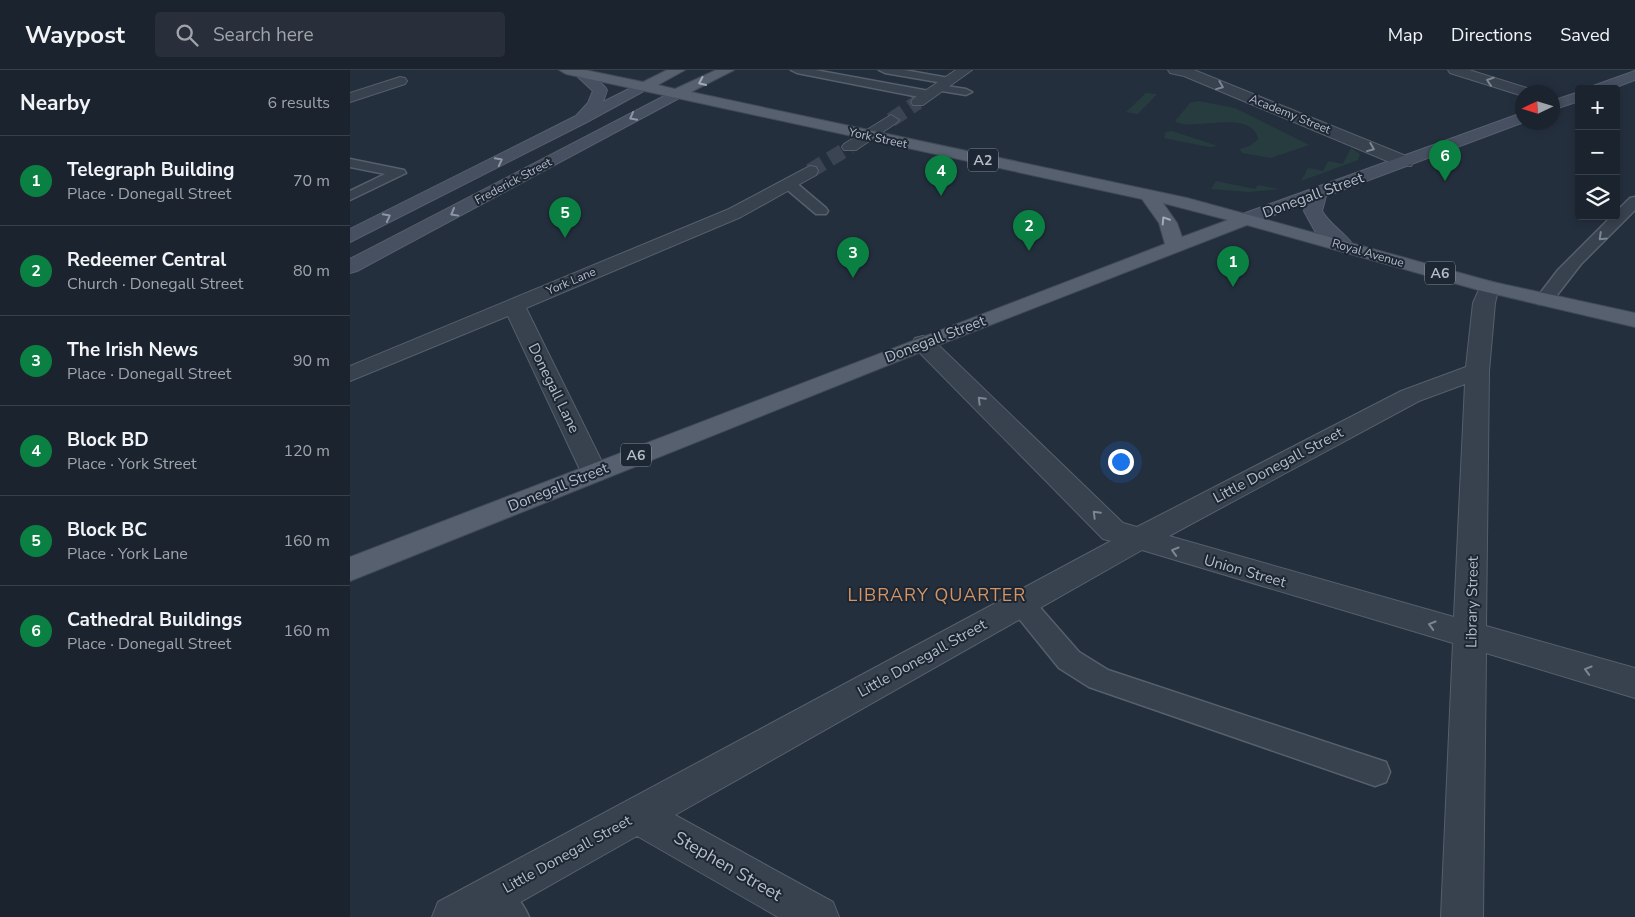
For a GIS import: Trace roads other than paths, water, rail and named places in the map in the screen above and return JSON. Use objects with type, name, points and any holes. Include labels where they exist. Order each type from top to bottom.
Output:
[{"type":"main road","name":"York Street","points":[[566,70],[1247,219]]},
{"type":"main road","points":[[644,87],[678,70]]},
{"type":"main road","points":[[676,94],[727,70]]},
{"type":"main road","points":[[579,120],[595,105],[600,90],[582,73]]},
{"type":"main road","points":[[1609,85],[1634,76]]},
{"type":"main road","name":"Frederick Street","points":[[350,236],[644,87]]},
{"type":"main road","points":[[741,93],[741,98],[750,110]]},
{"type":"main road","name":"Frederick Street","points":[[350,267],[676,94]]},
{"type":"main road","points":[[1560,102],[1575,97]]},
{"type":"main road","name":"Donegall Street","points":[[350,569],[923,342],[1247,219],[1515,121]]},
{"type":"main road","points":[[1317,194],[1312,211],[1322,227],[1343,245]]},
{"type":"main road","points":[[1148,196],[1168,223],[1176,247]]},
{"type":"main road","name":"Royal Avenue","points":[[1247,219],[1489,287],[1635,320]]},
{"type":"street","points":[[934,91],[965,70]]},
{"type":"street","name":"Academy Street","points":[[1175,70],[1187,72],[1405,162]]},
{"type":"street","points":[[1455,70],[1515,89]]},
{"type":"street","points":[[350,98],[400,81]]},
{"type":"street","points":[[850,147],[891,120]]},
{"type":"street","name":"York Lane","points":[[350,374],[735,213],[810,171]]},
{"type":"street","name":"Library Street","points":[[1462,917],[1477,371],[1484,303],[1489,287]]},
{"type":"street","name":"Donegall Lane","points":[[514,305],[594,472]]},
{"type":"street","name":"Union Street","points":[[923,342],[1113,531],[1136,540],[1635,683]]},
{"type":"street","name":"Little Donegall Street","points":[[453,917],[501,907],[638,815],[1021,603],[1136,540],[1410,396],[1477,371]]},
{"type":"street","name":"Stephen Street","points":[[638,815],[818,917]]},
{"type":"lane","points":[[797,70],[934,91],[966,92]]},
{"type":"lane","points":[[885,70],[934,91]]},
{"type":"lane","points":[[350,163],[399,173],[350,196]]},
{"type":"lane","points":[[789,184],[821,211]]},
{"type":"lane","points":[[1544,300],[1558,278],[1635,201]]},
{"type":"lane","points":[[1021,603],[1069,660],[1099,679],[1375,772]]},
{"type":"tunnel","points":[[891,120],[918,102]]},
{"type":"tunnel","points":[[810,171],[850,147]]},
{"type":"place","name":"Cathedral Buildings","points":[[1445,181]]},
{"type":"place","name":"Block BD","points":[[941,196]]},
{"type":"place","name":"Block BC","points":[[565,238]]},
{"type":"place","name":"Redeemer Central","points":[[1029,251]]},
{"type":"place","name":"The Irish News","points":[[853,278]]},
{"type":"place","name":"Telegraph Building","points":[[1233,287]]},
{"type":"district","name":"LIBRARY QUARTER","points":[[937,595]]}]
